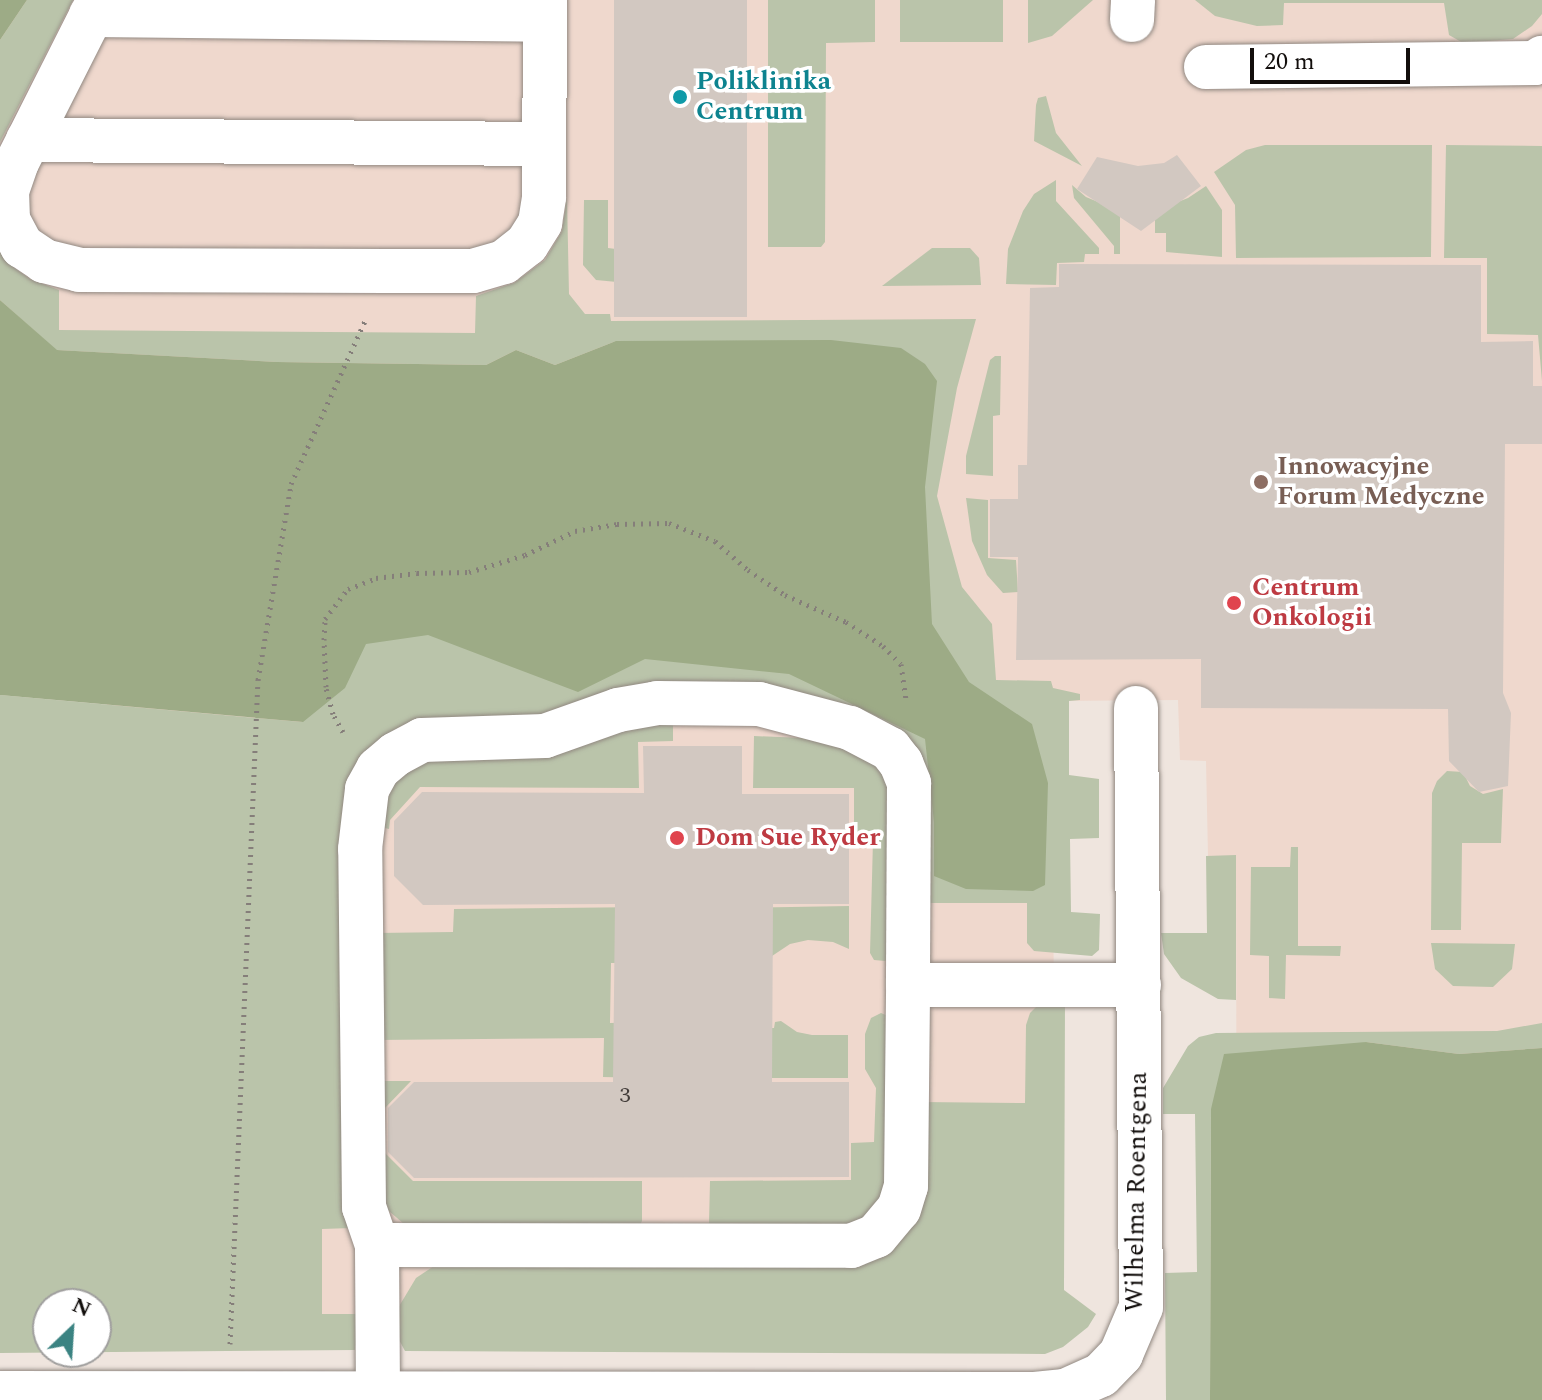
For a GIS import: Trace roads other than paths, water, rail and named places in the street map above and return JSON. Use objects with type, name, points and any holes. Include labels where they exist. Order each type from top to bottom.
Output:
[{"type":"street","points":[[95,7],[545,10],[540,223],[527,244],[504,262],[473,271],[79,270],[44,261],[22,246],[8,220],[7,191],[28,140],[95,7]]},
{"type":"street","points":[[1206,67],[1535,63],[1542,58]]},
{"type":"street","points":[[28,140],[544,144]]},
{"type":"street","points":[[377,1245],[851,1246],[876,1236],[899,1209],[906,1186],[909,783],[901,763],[890,749],[850,728],[759,704],[657,703],[618,710],[545,736],[422,740],[378,769],[364,801],[360,849],[364,1207],[377,1245],[378,1392]]},
{"type":"street","name":"Wilhelma Roentgena","points":[[0,1393],[1035,1394],[1065,1391],[1092,1379],[1121,1354],[1141,1307],[1136,708]]},
{"type":"street","points":[[908,985],[1139,985]]},
{"type":"place","name":"Poliklinika Centrum","points":[[680,97]]},
{"type":"place","name":"Innowacyjne Forum Medyczne","points":[[1261,482]]},
{"type":"place","name":"Centrum Onkologii","points":[[1234,603]]},
{"type":"place","name":"Dom Sue Ryder","points":[[677,838]]}]
